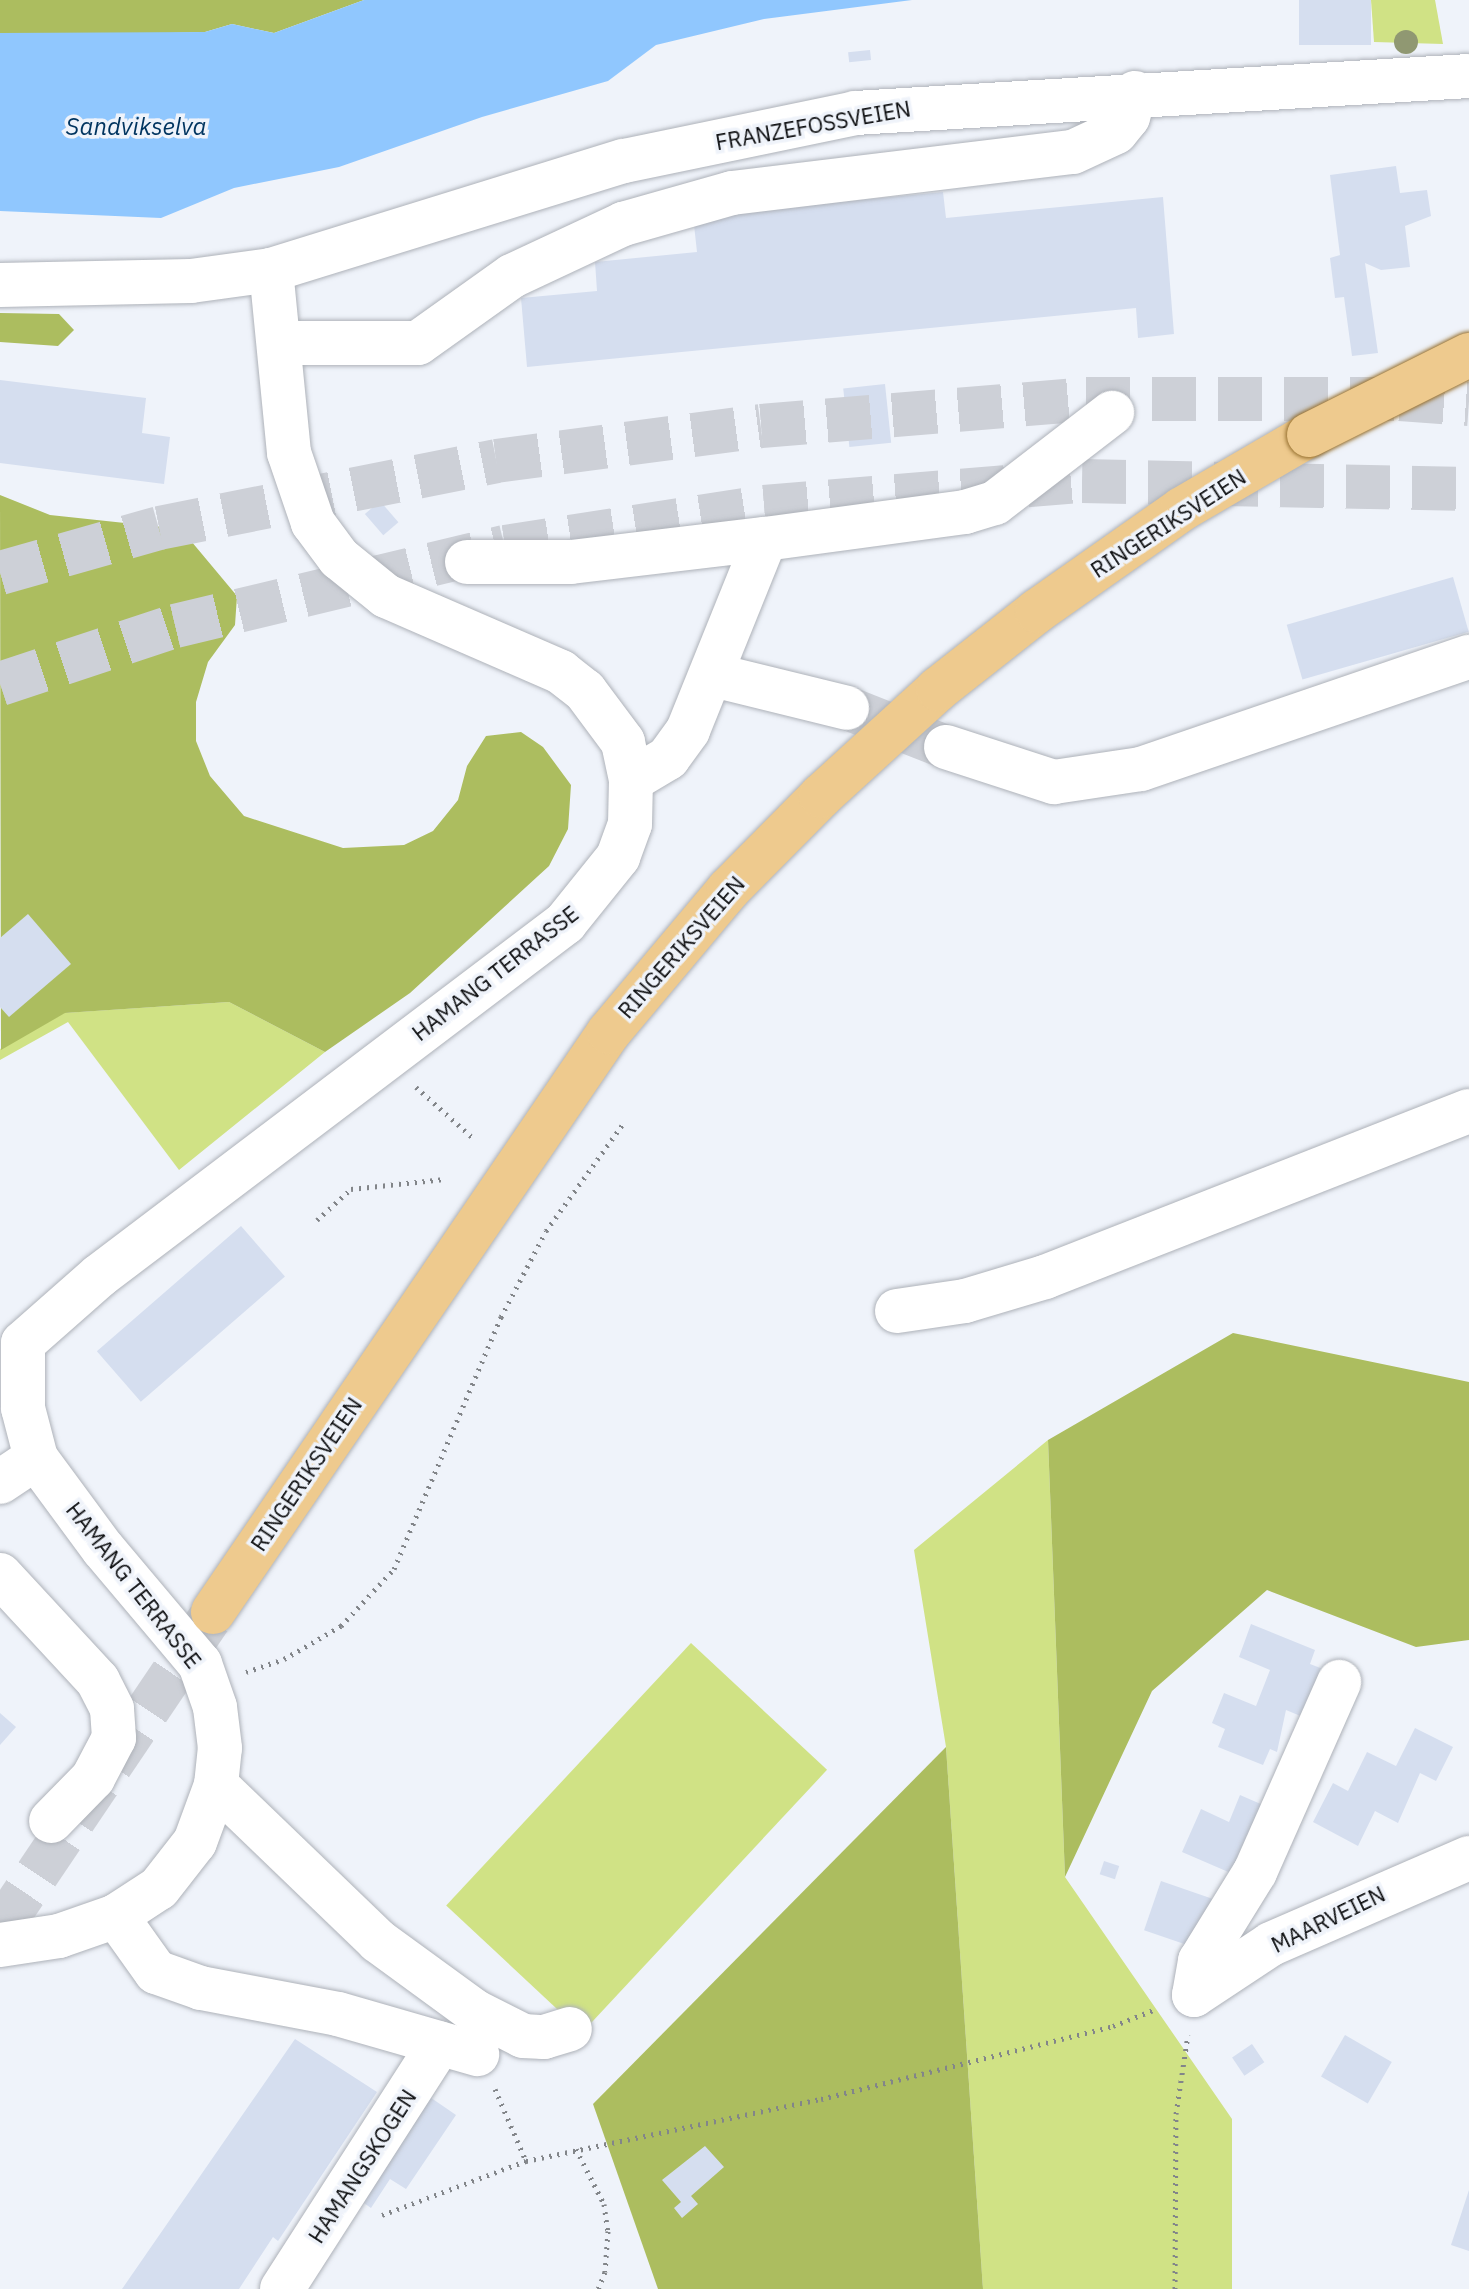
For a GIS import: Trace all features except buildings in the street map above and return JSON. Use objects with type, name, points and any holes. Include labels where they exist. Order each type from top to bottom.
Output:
[{"type":"main road","name":"RINGERIKSVEIEN","points":[[213,1612],[609,1032],[738,880],[938,689],[1037,611],[1182,509],[1309,435],[1469,355]]},
{"type":"street","name":"FRANZEFOSSVEIEN","points":[[0,285],[191,281],[271,270],[624,161],[786,125],[911,108],[1469,76]]},
{"type":"street","points":[[279,343],[418,343],[512,276],[623,224],[732,193],[1073,152],[1116,132],[1128,117],[1135,93]]},
{"type":"street","name":"HAMANG TERRASSE","points":[[0,1945],[59,1936],[116,1916],[159,1888],[195,1842],[216,1785],[220,1748],[207,1682],[200,1664],[103,1549],[36,1458],[23,1408],[12,1336],[99,1276],[565,923],[593,892],[618,857],[630,824],[631,780],[623,742],[585,691],[561,672],[386,596],[339,558],[313,523],[289,453],[271,270]]},
{"type":"street","points":[[467,562],[571,562],[965,512],[995,503],[1112,413]]},
{"type":"street","points":[[631,780],[668,758],[688,730],[713,675],[765,539]]},
{"type":"street","points":[[946,747],[1054,782],[1141,769],[1469,657]]},
{"type":"street","points":[[713,675],[847,708]]},
{"type":"street","points":[[897,1311],[965,1301],[1045,1277],[1469,1111]]},
{"type":"street","points":[[0,1482],[36,1458]]},
{"type":"street","points":[[0,1575],[98,1681],[112,1709],[114,1738],[93,1778],[51,1821]]},
{"type":"street","points":[[1194,1995],[1200,1961],[1255,1872],[1339,1682]]},
{"type":"street","points":[[216,1785],[378,1941],[474,2011],[523,2036],[544,2037],[570,2029]]},
{"type":"street","name":"MAARVEIEN","points":[[1194,1995],[1271,1944],[1469,1858]]},
{"type":"street","points":[[116,1916],[156,1972],[201,1988],[338,2014],[458,2048]]},
{"type":"street","name":"HAMANGSKOGEN","points":[[282,2289],[315,2239],[458,2048]]},
{"type":"path","points":[[392,1054],[449,1121],[472,1137]]},
{"type":"path","points":[[207,1682],[284,1659],[341,1626],[394,1569],[501,1317],[546,1231],[625,1121]]},
{"type":"path","points":[[317,1220],[351,1189],[444,1179]]},
{"type":"path","points":[[315,2239],[526,2161],[867,2087],[1113,2026],[1194,1995],[1176,2114],[1175,2289]]},
{"type":"path","points":[[458,2048],[489,2066],[503,2116],[526,2161]]},
{"type":"path","points":[[576,2149],[604,2204],[608,2231],[605,2272],[598,2289]]},
{"type":"green space","points":[[0,0],[364,0],[274,33],[232,24],[205,32],[67,36],[0,33]]},
{"type":"green space","points":[[1371,0],[1435,0],[1443,44],[1374,42]]},
{"type":"green space","points":[[0,313],[59,314],[74,330],[58,346],[0,342]]},
{"type":"green space","points":[[0,495],[50,515],[181,529],[237,596],[235,625],[208,662],[196,702],[196,741],[210,776],[244,816],[343,848],[404,845],[433,831],[458,800],[467,766],[486,736],[521,732],[543,747],[571,785],[568,829],[549,866],[410,993],[325,1052],[229,1002],[65,1013],[1,1050]]},
{"type":"green space","points":[[229,1002],[325,1052],[179,1170],[68,1022],[0,1060],[0,1049],[64,1013]]},
{"type":"green space","points":[[1233,1333],[1469,1382],[1469,1640],[1416,1647],[1267,1590],[1152,1691],[1065,1877],[1048,1440]]},
{"type":"green space","points":[[1048,1440],[1065,1877],[1232,2119],[1232,2289],[983,2289],[946,1747],[914,1550]]},
{"type":"green space","points":[[691,1643],[827,1770],[582,2032],[446,1906]]},
{"type":"green space","points":[[946,1747],[983,2289],[658,2289],[593,2104]]},
{"type":"water","name":"Sandvikselva","points":[[364,0],[912,0],[764,19],[656,45],[608,81],[482,117],[339,167],[234,188],[161,218],[0,211],[0,33],[205,32],[232,24],[274,33]]},
{"type":"tunnel","points":[[0,573],[159,528],[496,461],[761,426],[1086,399],[1400,399],[1469,404]]},
{"type":"tunnel","points":[[0,684],[175,626],[505,547],[764,507],[1082,481],[1469,489]]},
{"type":"tunnel","points":[[847,708],[946,747]]},
{"type":"tunnel","points":[[0,1929],[209,1619]]}]
